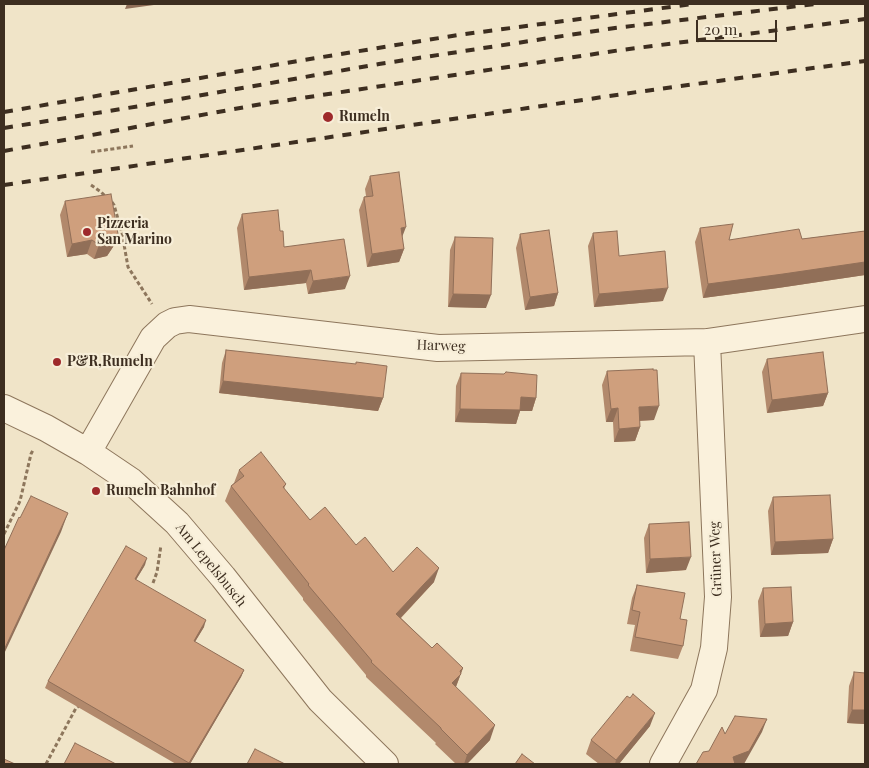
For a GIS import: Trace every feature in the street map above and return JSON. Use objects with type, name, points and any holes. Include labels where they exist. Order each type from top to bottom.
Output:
[{"type":"street","name":"Harweg","points":[[167,325],[175,321],[189,319],[438,348],[707,342],[865,319]]},
{"type":"street","points":[[88,452],[154,338],[167,325]]},
{"type":"street","name":"Grüner Weg","points":[[663,764],[704,690],[714,648],[718,597],[707,342]]},
{"type":"street","name":"Am Lepelsbusch","points":[[4,408],[46,428],[88,452],[131,481],[177,523],[223,577],[320,700],[384,764]]},
{"type":"path","points":[[91,152],[133,146]]},
{"type":"path","points":[[91,185],[102,192],[114,205],[122,233],[128,267],[167,325]]},
{"type":"path","points":[[4,534],[20,501],[31,454],[46,428]]},
{"type":"path","points":[[153,583],[157,572],[162,538],[177,523]]},
{"type":"path","points":[[46,764],[76,708],[82,704]]},
{"type":"building","points":[[399,172],[406,227],[401,228],[404,249],[372,254],[364,197],[373,196],[370,176]]},
{"type":"building","name":"Pizzeria San Marino","points":[[111,194],[118,234],[112,243],[99,245],[92,240],[72,244],[65,201]]},
{"type":"building","points":[[278,210],[280,231],[283,231],[284,247],[344,239],[350,276],[313,281],[311,270],[249,277],[242,214]]},
{"type":"building","points":[[733,224],[729,240],[799,229],[802,239],[865,231],[865,262],[708,284],[700,228]]},
{"type":"building","points":[[549,230],[558,293],[530,297],[520,234]]},
{"type":"building","points":[[617,231],[619,256],[665,251],[668,288],[599,294],[593,233]]},
{"type":"building","points":[[455,237],[493,238],[491,295],[453,294]]},
{"type":"building","points":[[226,350],[387,366],[383,398],[223,381]]},
{"type":"building","points":[[823,352],[828,393],[772,400],[767,359]]},
{"type":"building","points":[[657,370],[659,406],[639,407],[640,427],[619,429],[618,408],[611,409],[607,371]]},
{"type":"building","points":[[506,372],[537,375],[536,398],[521,397],[520,410],[460,409],[461,373],[504,374]]},
{"type":"building","points":[[261,452],[286,484],[283,487],[310,520],[325,507],[356,545],[365,537],[393,572],[417,547],[439,568],[396,614],[432,648],[437,643],[463,668],[460,671],[461,674],[452,683],[495,725],[467,755],[371,662],[231,486],[244,476],[239,470]]},
{"type":"building","points":[[830,495],[833,539],[775,542],[773,497]]},
{"type":"building","points":[[31,496],[68,513],[4,650],[4,550]]},
{"type":"building","points":[[689,522],[691,557],[650,559],[649,524]]},
{"type":"building","points":[[126,546],[147,558],[135,579],[206,620],[194,641],[244,670],[189,763],[48,681]]},
{"type":"building","points":[[637,585],[685,593],[680,619],[687,620],[683,646],[635,637],[640,612],[632,610]]},
{"type":"building","points":[[791,587],[793,622],[765,624],[763,588]]},
{"type":"building","points":[[854,672],[865,673],[865,710],[852,710]]},
{"type":"building","points":[[633,694],[655,713],[616,760],[591,740],[627,696],[630,698]]},
{"type":"building","points":[[735,716],[767,719],[749,751],[733,757],[735,764],[696,764],[703,752],[709,751],[722,727],[725,734]]},
{"type":"building","points":[[75,743],[116,764],[64,764]]},
{"type":"building","points":[[255,749],[285,764],[247,764]]},
{"type":"building","points":[[522,754],[535,764],[515,764]]},
{"type":"building","points":[[4,759],[15,764],[4,764]]},
{"type":"railway","points":[[4,112],[458,35],[693,4]]},
{"type":"railway","points":[[4,128],[379,64],[615,28],[815,4]]},
{"type":"railway","points":[[4,151],[262,104],[621,50],[865,19]]},
{"type":"railway","points":[[4,185],[637,92],[865,61]]},
{"type":"place","name":"Rumeln","points":[[328,117]]},
{"type":"place","name":"Pizzeria San Marino","points":[[87,232]]},
{"type":"place","name":"P&R,Rumeln","points":[[57,362]]},
{"type":"place","name":"Rumeln Bahnhof","points":[[96,491]]}]
